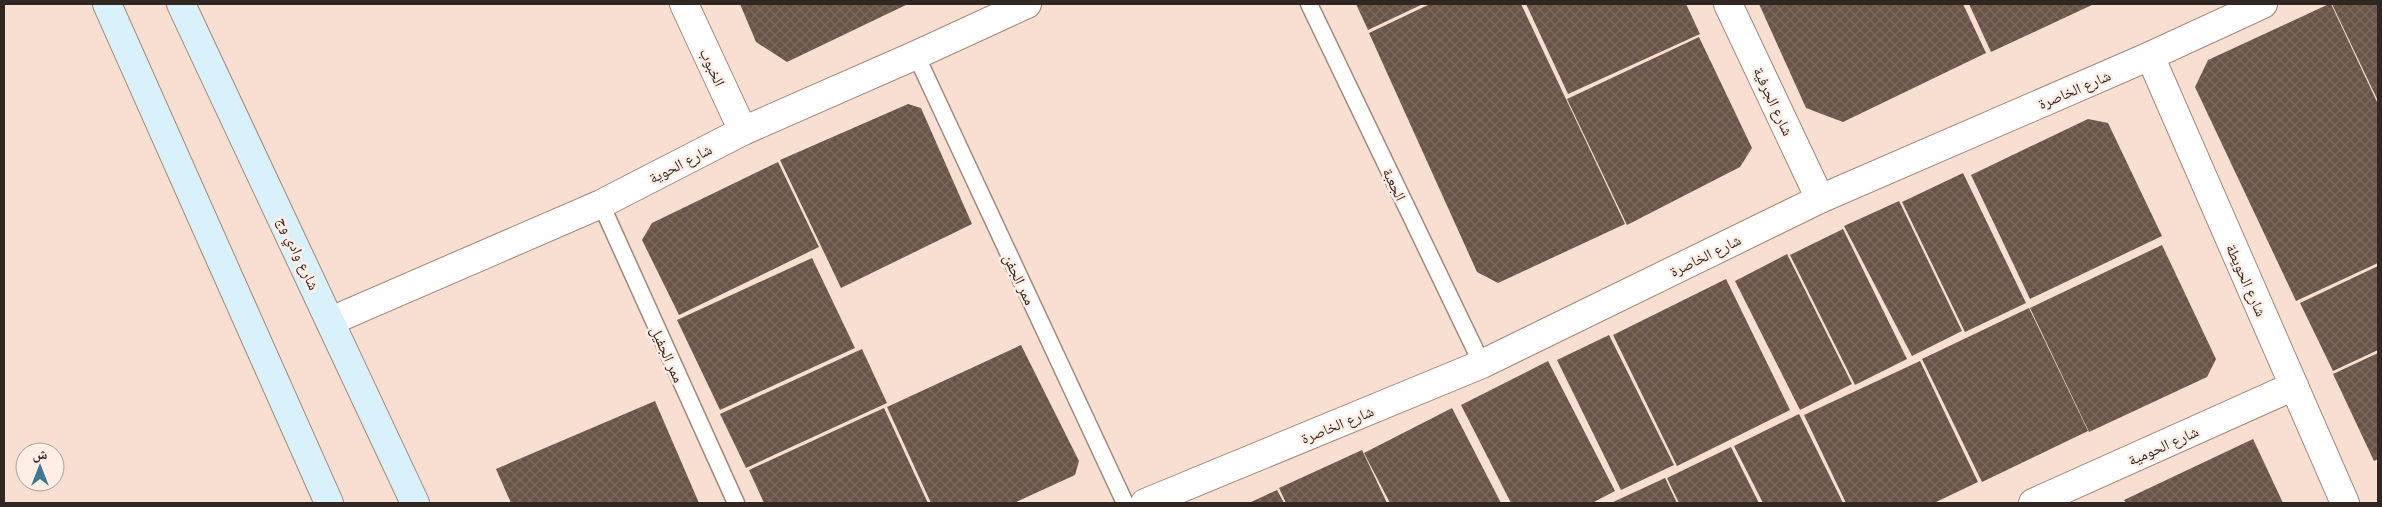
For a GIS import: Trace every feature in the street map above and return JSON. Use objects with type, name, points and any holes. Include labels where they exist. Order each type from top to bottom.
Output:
[{"type":"street","points":[[107,4],[329,503]]},
{"type":"street","name":"شارع وادي وج","points":[[181,4],[415,503]]},
{"type":"street","name":"الخبوب","points":[[684,4],[743,130]]},
{"type":"street","name":"شارع الحوية","points":[[331,321],[601,204],[743,130],[916,55],[1027,4]]},
{"type":"street","name":"شارع الجرفية","points":[[1728,4],[1820,199]]},
{"type":"street","name":"شارع الخاصرة","points":[[1145,503],[1482,364],[1820,199],[2150,56],[2263,4]]},
{"type":"street","name":"شارع الحويطة","points":[[2150,56],[2345,503]]},
{"type":"street","name":"شارع الحومية","points":[[2033,503],[2294,386]]},
{"type":"lane","name":"الجعبة","points":[[1309,4],[1482,364]]},
{"type":"lane","name":"ممر الجفن","points":[[916,55],[1125,503]]},
{"type":"lane","name":"ممر الجفيل","points":[[601,204],[736,503]]},
{"type":"building","points":[[740,4],[908,4],[787,62],[756,42]]},
{"type":"building","points":[[1356,4],[1423,4],[1368,30]]},
{"type":"building","points":[[1430,4],[1521,4],[1625,224],[1498,283],[1477,272],[1369,33]]},
{"type":"building","points":[[1526,4],[1686,4],[1700,34],[1568,94]]},
{"type":"building","points":[[1759,4],[1963,4],[1986,53],[1843,122],[1806,108]]},
{"type":"building","points":[[1969,4],[2094,4],[1991,52]]},
{"type":"building","points":[[2331,4],[2378,104],[2378,263],[2296,301],[2195,87],[2208,60]]},
{"type":"building","points":[[2332,4],[2378,4],[2378,101]]},
{"type":"building","points":[[1699,37],[1752,148],[1740,167],[1627,225],[1567,99]]},
{"type":"building","points":[[908,104],[921,108],[972,224],[841,288],[780,160]]},
{"type":"building","points":[[2088,119],[2108,123],[2162,236],[2030,299],[1971,175]]},
{"type":"building","points":[[778,162],[819,247],[679,315],[642,240],[652,223]]},
{"type":"building","points":[[1963,173],[2026,303],[1965,332],[1902,202]]},
{"type":"building","points":[[1899,201],[1962,331],[1912,356],[1844,226]]},
{"type":"building","points":[[1843,229],[1907,359],[1855,385],[1790,255]]},
{"type":"building","points":[[2162,245],[2216,359],[2207,377],[2089,432],[2030,308]]},
{"type":"building","points":[[1787,254],[1852,384],[1800,410],[1735,281]]},
{"type":"building","points":[[812,258],[855,348],[720,410],[677,320]]},
{"type":"building","points":[[2378,266],[2378,350],[2333,371],[2300,303]]},
{"type":"building","points":[[1726,279],[1790,410],[1677,466],[1613,335]]},
{"type":"building","points":[[2029,308],[2088,431],[1982,482],[1922,359]]},
{"type":"building","points":[[1609,335],[1674,465],[1621,490],[1557,360]]},
{"type":"building","points":[[1021,345],[1079,461],[1075,475],[1014,503],[931,503],[887,407]]},
{"type":"building","points":[[862,349],[887,403],[746,468],[720,414]]},
{"type":"building","points":[[2378,353],[2378,459],[2374,461],[2333,374]]},
{"type":"building","points":[[1548,361],[1615,491],[1592,503],[1511,503],[1461,405]]},
{"type":"building","points":[[1920,361],[1978,482],[1934,503],[1846,503],[1804,415]]},
{"type":"building","points":[[655,401],[699,503],[511,503],[496,469]]},
{"type":"building","points":[[884,408],[928,503],[764,503],[749,470]]},
{"type":"building","points":[[1452,408],[1501,503],[1390,503],[1364,453]]},
{"type":"building","points":[[1799,414],[1843,503],[1763,503],[1734,446]]},
{"type":"building","points":[[2253,439],[2283,503],[2126,503],[2124,500]]},
{"type":"building","points":[[1731,447],[1759,503],[1679,503],[1667,478]]},
{"type":"building","points":[[1362,450],[1387,503],[1286,503],[1279,488]]},
{"type":"building","points":[[1665,478],[1677,503],[1611,503]]},
{"type":"building","points":[[1277,490],[1284,503],[1249,503]]}]
